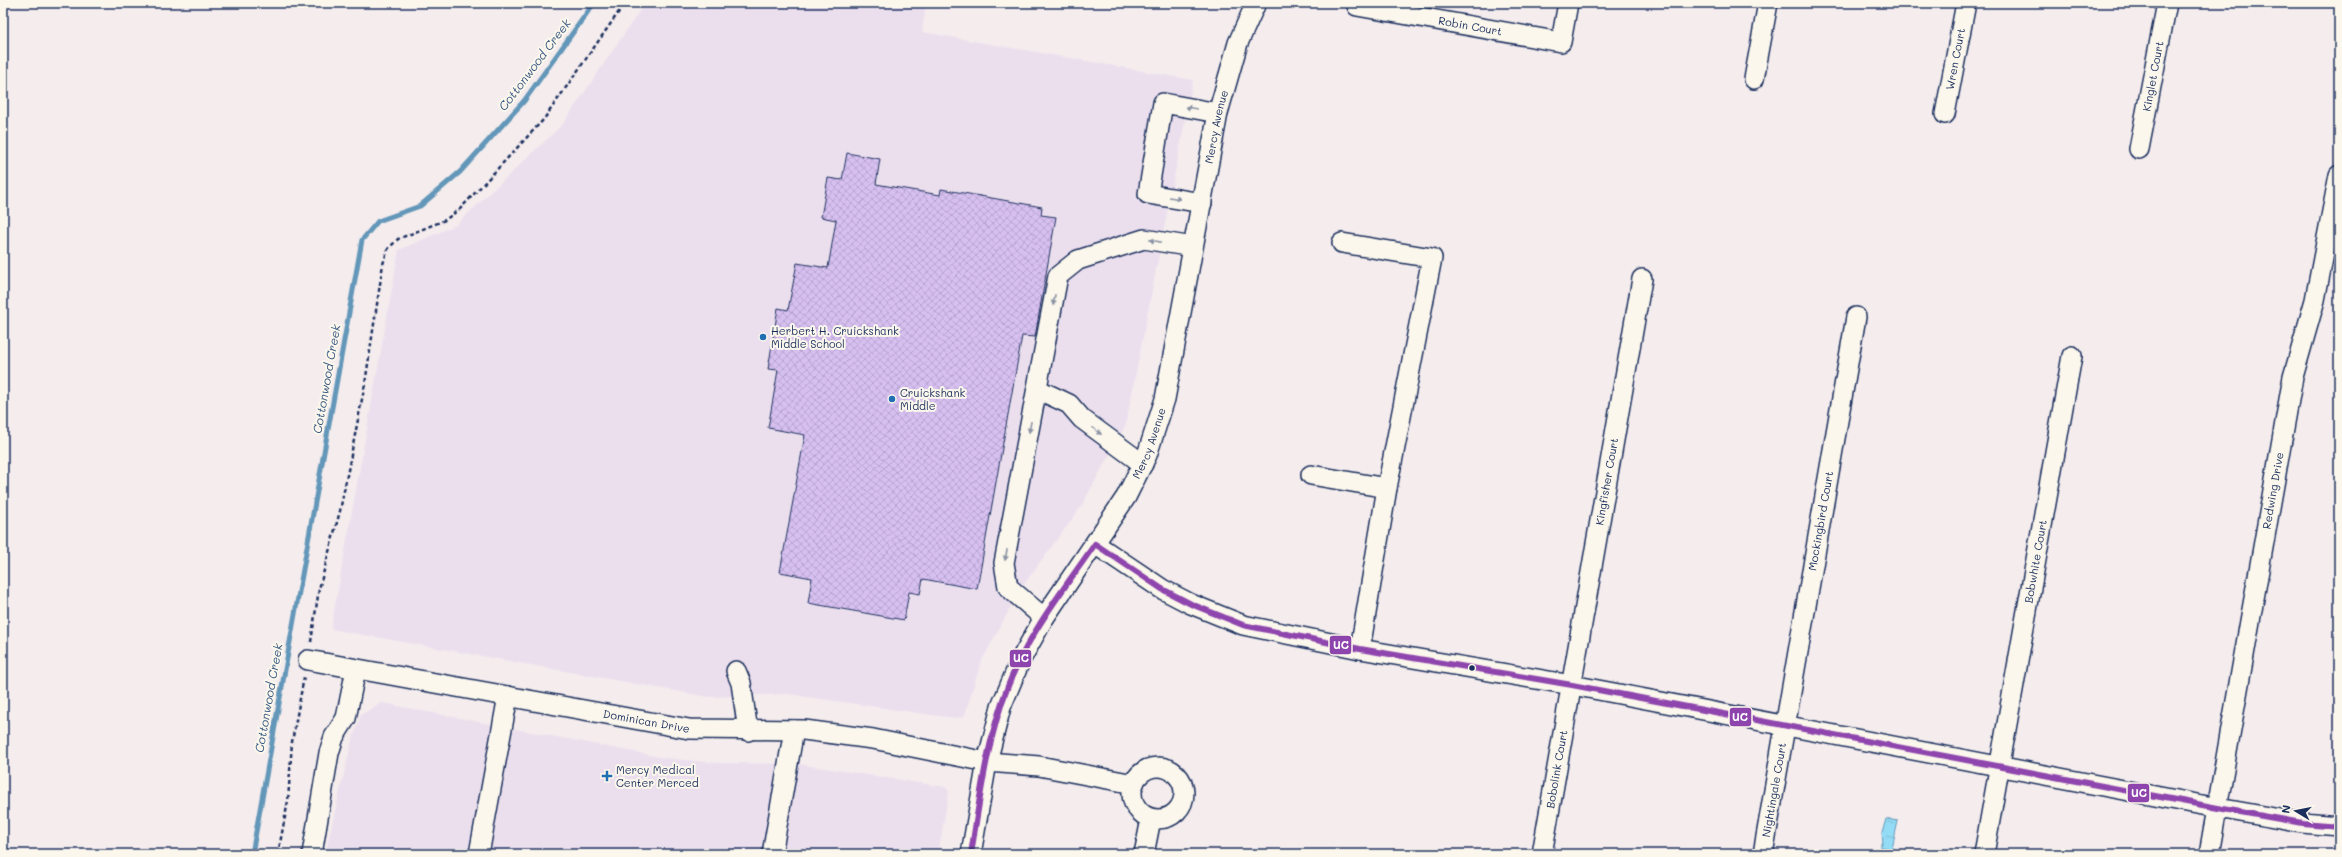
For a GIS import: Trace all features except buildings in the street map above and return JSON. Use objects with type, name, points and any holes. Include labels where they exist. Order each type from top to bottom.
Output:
[{"type":"street","name":"Mercy Avenue","points":[[971,854],[987,762],[1001,707],[1021,659],[1044,618],[1126,497],[1143,464],[1165,399],[1218,112],[1238,43],[1256,3]]},
{"type":"street","name":"Robin Court","points":[[1357,6],[1561,42],[1568,3]]},
{"type":"street","points":[[1754,79],[1768,3]]},
{"type":"street","name":"Wren Court","points":[[1945,114],[1966,3]]},
{"type":"street","name":"Kinglet Court","points":[[2139,149],[2167,3]]},
{"type":"street","points":[[1202,203],[1148,194],[1163,103],[1218,112]]},
{"type":"street","name":"Redwing Drive","points":[[2209,854],[2292,377],[2315,300],[2339,175]]},
{"type":"street","points":[[1044,618],[1008,587],[1004,562],[1058,276],[1078,260],[1144,239],[1193,247]]},
{"type":"street","points":[[1342,243],[1432,258],[1387,488],[1360,649]]},
{"type":"street","name":"Kingfisher Court","points":[[1572,685],[1642,279]]},
{"type":"street","name":"Mockingbird Court","points":[[1785,726],[1856,316]]},
{"type":"street","name":"Bobwhite Court","points":[[1984,854],[2072,356]]},
{"type":"street","points":[[1037,388],[1069,404],[1082,419],[1143,464]]},
{"type":"street","points":[[1311,475],[1387,488]]},
{"type":"street","points":[[1095,544],[1162,589],[1235,622],[1360,649],[1572,685],[2218,808],[2302,823],[2339,826]]},
{"type":"street","name":"Dominican Drive","points":[[308,660],[689,729],[748,731],[794,730],[873,739],[987,762],[1039,766],[1134,784]]},
{"type":"street","points":[[312,854],[329,753],[334,737],[346,718],[356,669]]},
{"type":"street","points":[[736,671],[741,683],[748,731]]},
{"type":"street","name":"Bobolink Court","points":[[1542,854],[1572,685]]},
{"type":"street","points":[[479,854],[508,696]]},
{"type":"street","name":"Nightingale Court","points":[[1763,854],[1785,726]]},
{"type":"street","points":[[772,854],[794,730]]},
{"type":"street","points":[[1153,767],[1170,770],[1182,782],[1184,799],[1181,807],[1168,818],[1151,819],[1137,809],[1132,797],[1134,784],[1138,776],[1153,767]]},
{"type":"street","points":[[1144,854],[1151,819]]},
{"type":"path","points":[[278,854],[288,801],[292,742],[302,684],[308,660],[319,589],[340,511],[365,384],[383,264],[388,249],[398,239],[445,220],[460,209],[544,119],[625,3]]},
{"type":"shaded area","name":"Herbert H. Cruickshank Middle School","points":[[645,3],[926,3],[922,32],[1193,80],[1126,424],[1081,507],[1021,588],[981,662],[964,717],[954,718],[787,694],[709,697],[331,629],[399,250],[456,225],[563,124]]},
{"type":"shaded area","name":"Mercy Medical Center Merced","points":[[382,703],[664,758],[718,763],[798,764],[945,787],[949,791],[938,854],[325,854],[352,741],[361,715]]},
{"type":"water","points":[[1886,819],[1898,821],[1892,849],[1881,847],[1881,843],[1883,843],[1882,833]]},
{"type":"waterway","name":"Cottonwood Creek","points":[[252,854],[362,240],[378,221],[420,206],[460,172],[524,101],[594,3]]},
{"type":"transit line","name":"UC","points":[[971,854],[989,748],[1008,686],[1026,648],[1047,612],[1095,544],[1162,589],[1191,604],[1243,625],[1360,649],[1572,685],[2218,808],[2302,823],[2339,826]]},
{"type":"place","name":"Herbert H. Cruickshank Middle School","points":[[763,337]]},
{"type":"place","name":"Cruickshank Middle","points":[[892,399]]},
{"type":"place","name":"Mercy Medical Center Merced","points":[[607,776]]}]
